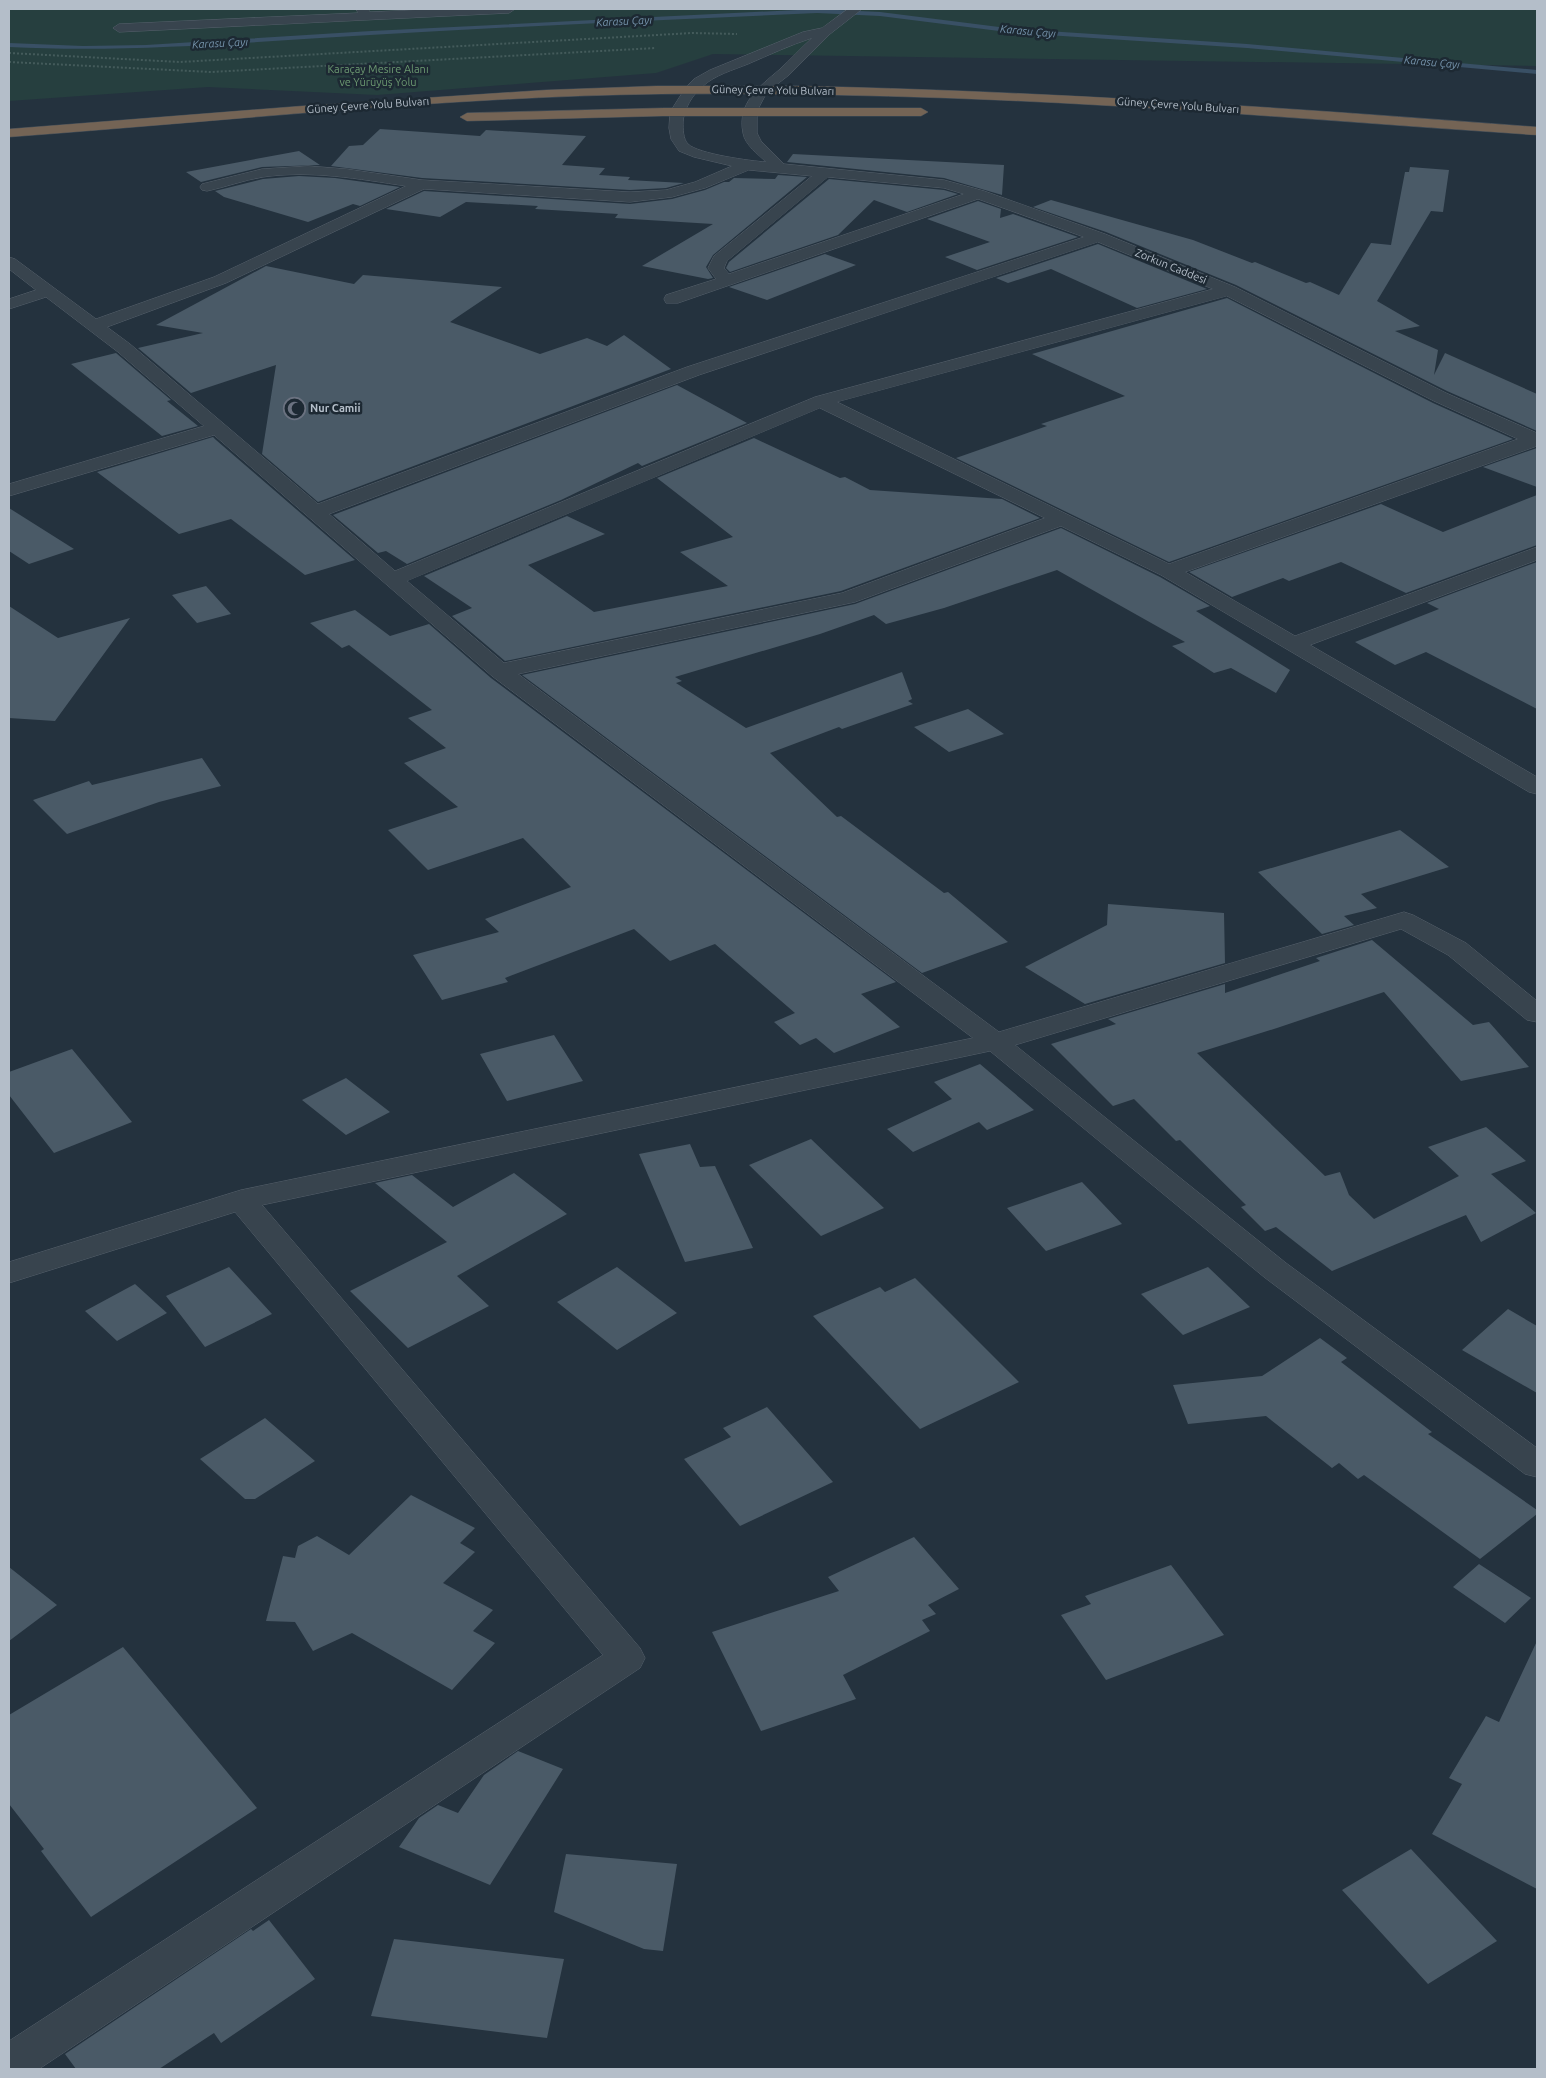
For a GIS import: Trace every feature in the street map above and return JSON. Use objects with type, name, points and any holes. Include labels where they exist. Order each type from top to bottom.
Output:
[{"type":"highway","name":"Güney Çevre Yolu Bulvarı","points":[[9,133],[266,111],[564,93],[691,90],[990,94],[1537,131]]},
{"type":"highway","name":"Güney Çevre Yolu Bulvarı","points":[[450,118],[750,111],[936,112]]},
{"type":"highway","name":"Güney Çevre Yolu Bulvarı","points":[[9,146],[234,127],[352,120]]},
{"type":"street","points":[[119,28],[364,12],[509,9]]},
{"type":"street","points":[[781,169],[755,143],[750,133],[750,111],[762,90],[784,72],[826,31],[856,9]]},
{"type":"street","points":[[678,112],[691,90],[699,82],[715,73],[807,35],[826,31]]},
{"type":"street","name":"Zorkun Caddesi","points":[[678,112],[676,128],[678,139],[684,148],[699,154],[748,165],[944,184],[979,194],[1099,237],[1229,290],[1440,397],[1536,440]]},
{"type":"street","points":[[207,187],[268,172],[322,170],[422,184],[630,197],[667,194],[700,185],[748,165]]},
{"type":"street","points":[[726,281],[716,268],[720,259],[824,173]]},
{"type":"street","points":[[93,326],[220,280],[422,184]]},
{"type":"street","points":[[672,299],[979,194]]},
{"type":"street","points":[[315,512],[694,371],[1099,237]]},
{"type":"street","points":[[9,262],[124,348],[500,671],[995,1042],[1275,1270],[1537,1465]]},
{"type":"street","points":[[393,579],[821,401],[1229,290]]},
{"type":"street","points":[[9,304],[48,291]]},
{"type":"street","points":[[821,401],[1168,571],[1537,787]]},
{"type":"street","points":[[9,490],[217,428]]},
{"type":"street","points":[[1168,571],[1536,440]]},
{"type":"street","points":[[500,671],[848,598],[1062,519]]},
{"type":"street","points":[[1293,644],[1537,553]]},
{"type":"street","points":[[9,1273],[241,1200],[995,1042],[1404,920],[1457,950],[1537,1014]]},
{"type":"street","points":[[9,2065],[626,1658],[241,1200]]},
{"type":"path","points":[[9,53],[180,62],[692,33],[740,34]]},
{"type":"path","points":[[9,62],[211,72],[656,48]]},
{"type":"green space","name":"Karaçay Mesire Alanı ve Yürüyüş Yolu","points":[[9,9],[1537,9],[1537,66],[713,54],[656,73],[377,95],[208,87],[9,101]]},
{"type":"building","points":[[380,129],[480,136],[486,130],[586,136],[562,165],[605,168],[599,175],[630,177],[628,180],[684,183],[666,188],[630,190],[422,178],[331,166],[349,146],[363,145]]},
{"type":"building","points":[[299,151],[320,165],[262,167],[201,182],[186,172]]},
{"type":"building","points":[[793,154],[1004,165],[1002,195],[944,178],[787,162]]},
{"type":"building","points":[[1410,167],[1449,170],[1443,212],[1431,211],[1377,301],[1420,326],[1395,331],[1438,350],[1434,375],[1445,353],[1537,394],[1537,431],[1447,391],[1236,285],[1106,232],[1033,207],[1051,200],[1193,240],[1306,283],[1310,282],[1339,295],[1371,243],[1391,245],[1405,172],[1409,172]]},
{"type":"building","points":[[778,175],[807,177],[713,255],[706,267],[713,278],[708,279],[642,266],[713,224],[615,218],[618,214],[535,209],[538,206],[466,202],[440,217],[386,209],[424,191],[630,204],[672,199],[729,182],[734,178],[775,179]]},
{"type":"building","points":[[299,176],[335,178],[400,187],[360,206],[353,204],[308,222],[224,197],[215,191],[263,179]]},
{"type":"building","points":[[829,179],[944,190],[958,194],[907,212],[874,200],[838,235],[730,272],[726,268],[729,262]]},
{"type":"building","points":[[978,201],[1001,209],[1000,218],[1013,214],[1078,237],[977,270],[945,257],[990,242],[927,219]]},
{"type":"building","points":[[1098,244],[1207,289],[1137,308],[1051,269],[1008,283],[996,278]]},
{"type":"building","points":[[825,254],[856,265],[767,300],[729,287]]},
{"type":"building","points":[[266,266],[354,284],[363,275],[502,287],[450,322],[540,354],[587,338],[607,346],[624,335],[671,369],[318,502],[262,454],[276,365],[191,393],[138,348],[203,333],[156,325]]},
{"type":"building","points":[[1227,298],[1433,403],[1513,439],[1169,562],[956,458],[1047,426],[1041,424],[1125,396],[1032,354]]},
{"type":"building","points":[[116,353],[171,400],[167,401],[198,426],[162,436],[71,364]]},
{"type":"building","points":[[677,385],[747,423],[642,466],[638,463],[561,500],[407,564],[386,551],[378,553],[333,515]]},
{"type":"building","points":[[213,437],[355,560],[305,575],[231,519],[179,534],[97,472]]},
{"type":"building","points":[[754,438],[840,478],[845,477],[870,490],[1002,499],[1040,518],[841,591],[505,661],[452,616],[472,608],[424,576],[567,516],[605,534],[528,565],[594,612],[728,586],[680,552],[733,537],[657,478]]},
{"type":"building","points":[[1537,448],[1537,487],[1483,467]]},
{"type":"building","points":[[1537,495],[1537,545],[1406,593],[1341,562],[1289,581],[1283,578],[1232,597],[1189,572],[1381,504],[1443,532]]},
{"type":"building","points":[[9,508],[74,549],[29,564],[9,551]]},
{"type":"building","points":[[1061,528],[1160,577],[1210,606],[1196,611],[1290,670],[1276,693],[1231,668],[1214,673],[1172,646],[1185,642],[1057,570],[944,608],[886,624],[874,615],[820,634],[675,677],[682,681],[676,683],[746,728],[902,672],[912,699],[908,701],[913,704],[842,729],[839,727],[770,753],[837,817],[841,816],[944,893],[948,892],[1008,942],[922,973],[522,675],[855,604]]},
{"type":"building","points":[[1537,562],[1537,709],[1426,652],[1395,665],[1355,642],[1439,609],[1427,603]]},
{"type":"building","points":[[206,586],[231,614],[197,623],[172,595]]},
{"type":"building","points":[[9,606],[58,638],[130,618],[55,721],[9,718]]},
{"type":"building","points":[[355,610],[390,636],[429,624],[491,678],[896,982],[861,994],[900,1027],[834,1053],[816,1038],[800,1045],[774,1022],[795,1013],[715,944],[670,961],[634,929],[505,978],[508,982],[442,1000],[413,955],[499,932],[485,919],[571,887],[523,838],[428,870],[388,830],[458,807],[404,763],[446,748],[408,718],[432,710],[349,645],[342,648],[310,623]]},
{"type":"building","points":[[968,709],[1004,734],[949,752],[914,727]]},
{"type":"building","points":[[202,758],[221,786],[159,802],[67,834],[33,800],[89,781],[92,785]]},
{"type":"building","points":[[1400,830],[1449,867],[1361,894],[1377,908],[1344,916],[1354,925],[1322,934],[1258,872]]},
{"type":"building","points":[[1108,904],[1224,913],[1225,963],[1085,1004],[1025,967],[1107,925]]},
{"type":"building","points":[[1372,940],[1473,1025],[1489,1022],[1529,1067],[1461,1081],[1384,992],[1197,1053],[1325,1176],[1340,1172],[1349,1195],[1374,1219],[1459,1176],[1428,1147],[1486,1127],[1526,1161],[1491,1174],[1536,1213],[1481,1242],[1466,1215],[1332,1271],[1276,1227],[1265,1231],[1241,1207],[1246,1205],[1180,1140],[1176,1141],[1134,1099],[1113,1106],[1051,1044],[1116,1024],[1108,1019],[1225,984],[1225,993],[1320,961],[1316,958]]},
{"type":"building","points":[[554,1035],[583,1081],[507,1101],[480,1054]]},
{"type":"building","points":[[72,1049],[132,1122],[54,1153],[9,1095],[9,1072]]},
{"type":"building","points":[[980,1064],[1034,1110],[987,1130],[979,1122],[913,1152],[887,1129],[952,1099],[934,1082]]},
{"type":"building","points":[[346,1078],[390,1112],[346,1135],[302,1100]]},
{"type":"building","points":[[811,1139],[884,1208],[821,1236],[749,1165]]},
{"type":"building","points":[[690,1144],[700,1167],[715,1166],[753,1248],[685,1262],[639,1154]]},
{"type":"building","points":[[514,1173],[567,1214],[457,1276],[489,1306],[408,1348],[350,1291],[447,1242],[375,1183],[412,1175],[453,1207]]},
{"type":"building","points":[[1082,1182],[1122,1224],[1046,1251],[1007,1208]]},
{"type":"building","points":[[229,1267],[272,1314],[205,1347],[166,1296]]},
{"type":"building","points":[[617,1267],[677,1313],[617,1350],[557,1302]]},
{"type":"building","points":[[1208,1267],[1250,1307],[1183,1335],[1141,1294]]},
{"type":"building","points":[[915,1278],[1019,1382],[920,1429],[813,1316],[880,1287],[885,1292]]},
{"type":"building","points":[[135,1284],[167,1313],[117,1341],[85,1311]]},
{"type":"building","points":[[1508,1309],[1537,1326],[1537,1393],[1462,1350]]},
{"type":"building","points":[[1320,1338],[1347,1358],[1341,1362],[1432,1432],[1428,1434],[1537,1510],[1537,1514],[1480,1559],[1364,1475],[1358,1479],[1339,1463],[1332,1468],[1266,1416],[1188,1424],[1173,1385],[1262,1376]]},
{"type":"building","points":[[767,1407],[833,1482],[740,1526],[684,1459],[731,1437],[723,1428]]},
{"type":"building","points":[[265,1418],[315,1461],[255,1499],[245,1499],[200,1459]]},
{"type":"building","points":[[411,1495],[475,1528],[460,1543],[475,1552],[443,1583],[493,1610],[473,1631],[495,1643],[452,1690],[352,1633],[313,1651],[295,1622],[266,1621],[283,1556],[295,1558],[298,1546],[317,1536],[349,1555]]},
{"type":"building","points":[[914,1537],[959,1589],[928,1605],[936,1614],[922,1620],[930,1631],[843,1675],[856,1699],[761,1731],[712,1632],[839,1591],[828,1577]]},
{"type":"building","points":[[1479,1564],[1531,1598],[1505,1623],[1453,1587]]},
{"type":"building","points":[[1171,1565],[1224,1635],[1106,1680],[1061,1615],[1091,1604],[1085,1596]]},
{"type":"building","points":[[9,1567],[57,1605],[9,1641]]},
{"type":"building","points":[[1537,1641],[1537,1889],[1432,1834],[1462,1784],[1449,1778],[1486,1716],[1499,1722]]},
{"type":"building","points":[[123,1647],[257,1808],[91,1917],[41,1851],[44,1849],[9,1804],[9,1715]]},
{"type":"building","points":[[518,1751],[563,1769],[490,1885],[399,1847],[419,1818],[438,1805],[458,1813],[484,1775]]},
{"type":"building","points":[[1411,1849],[1497,1941],[1428,1984],[1342,1890]]},
{"type":"building","points":[[566,1854],[677,1864],[663,1951],[644,1949],[554,1912]]},
{"type":"building","points":[[269,1920],[315,1979],[221,2043],[214,2033],[159,2069],[76,2069],[65,2054],[251,1929],[253,1931]]},
{"type":"building","points":[[394,1939],[564,1959],[547,2038],[371,2016]]},
{"type":"waterway","name":"Karasu Çayı","points":[[9,45],[83,48],[146,47],[371,33],[817,11],[880,14],[1015,31],[1247,46],[1537,72]]},
{"type":"place","name":"Nur Camii","points":[[294,408]]}]
